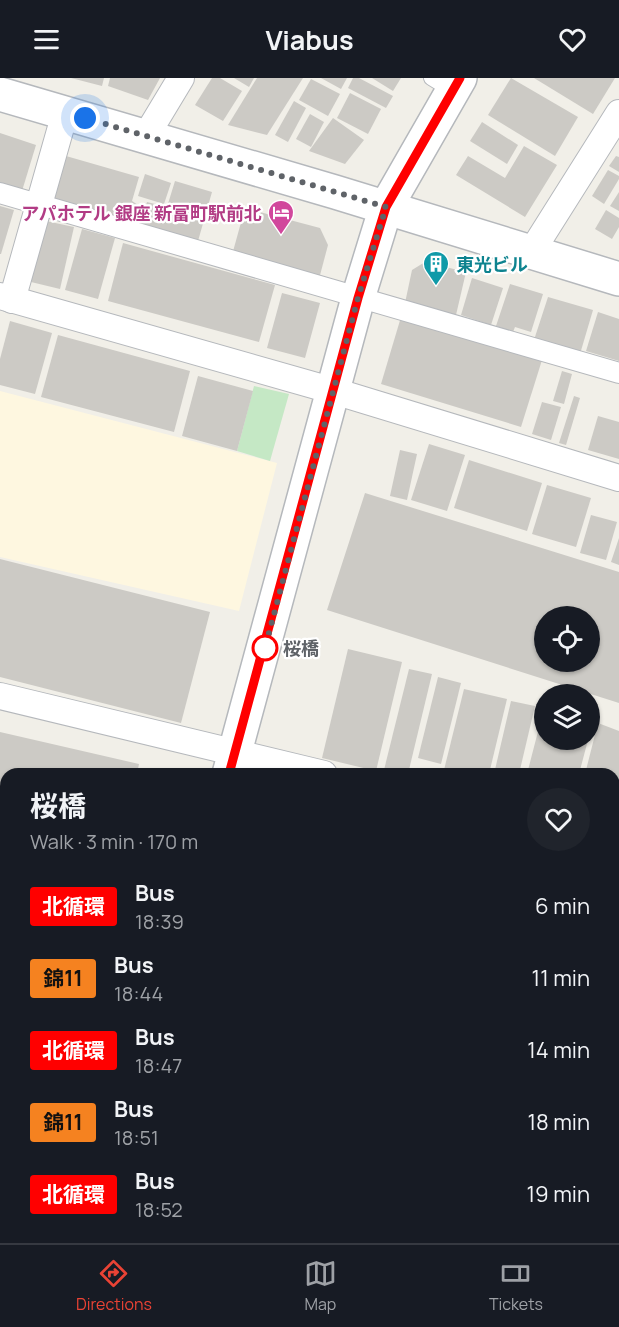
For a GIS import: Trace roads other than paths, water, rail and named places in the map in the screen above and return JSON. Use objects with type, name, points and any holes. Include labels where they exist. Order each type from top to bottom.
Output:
[{"type":"street","points":[[146,136],[181,78]]},
{"type":"street","points":[[232,764],[358,298],[386,207],[448,82]]},
{"type":"street","points":[[0,94],[386,207],[619,279]]},
{"type":"street","points":[[65,112],[38,204],[6,298],[334,391],[619,478]]},
{"type":"street","points":[[532,251],[619,113]]},
{"type":"street","points":[[0,193],[619,373]]},
{"type":"street","points":[[0,696],[232,764],[269,768]]},
{"type":"place","name":"アパホテル 銀座 新富町駅前北","points":[[281,236]]},
{"type":"place","name":"東光ビル","points":[[436,287]]},
{"type":"place","name":"桜橋","points":[[265,648]]}]
